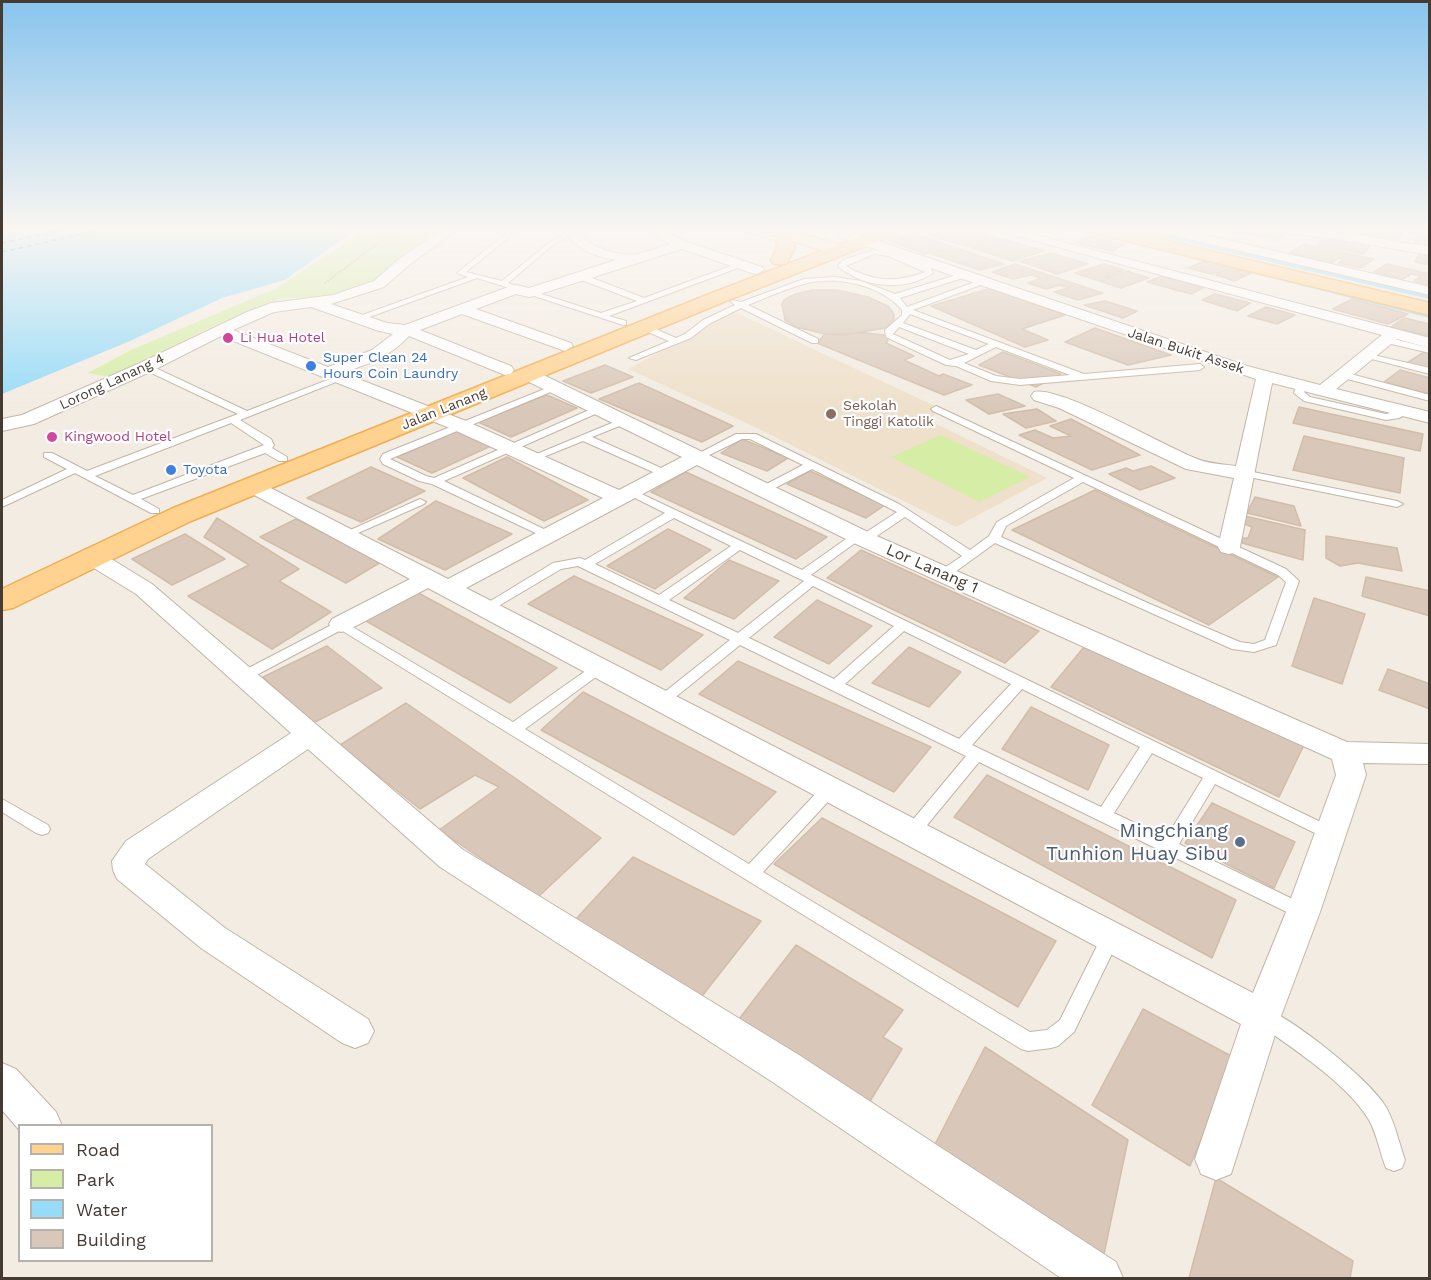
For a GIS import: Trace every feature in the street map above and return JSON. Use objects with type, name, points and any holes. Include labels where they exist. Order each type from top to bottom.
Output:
[{"type":"main road","name":"Jalan Lanang","points":[[516,372],[565,346],[699,290]]},
{"type":"main road","name":"Jalan Lanang","points":[[2,601],[181,515],[422,410],[516,372],[623,322],[730,301],[751,290]]},
{"type":"main road","points":[[1350,290],[1430,309]]},
{"type":"main road","points":[[1374,290],[1430,303]]},
{"type":"main road","name":"Jalan Lanang","points":[[2,583],[275,454],[422,410]]},
{"type":"street","name":"Lorong Lanang 4","points":[[2,425],[27,420],[146,367],[252,315],[313,296],[351,295],[364,290]]},
{"type":"street","points":[[334,376],[378,354],[406,330],[511,290]]},
{"type":"street","name":"Jalan Bukit Assek","points":[[1009,290],[1264,377],[1430,418]]},
{"type":"street","points":[[1219,290],[1390,337],[1430,343]]},
{"type":"street","name":"Lor Lanang 1","points":[[313,296],[358,318],[385,328],[406,330],[555,388],[861,537],[1343,752]]},
{"type":"street","points":[[288,305],[394,342]]},
{"type":"street","points":[[461,309],[565,346]]},
{"type":"street","points":[[219,330],[459,425],[532,458],[625,495]]},
{"type":"street","points":[[1323,391],[1390,337]]},
{"type":"street","points":[[1229,547],[1264,377]]},
{"type":"street","points":[[1040,396],[1065,404],[1193,465],[1243,473]]},
{"type":"street","points":[[341,624],[548,535],[697,457]]},
{"type":"street","points":[[252,486],[1262,1016]]},
{"type":"street","points":[[92,557],[144,589],[451,858],[785,1068],[1100,1278]]},
{"type":"street","points":[[310,734],[137,850],[128,861],[129,870],[213,938],[355,1031]]},
{"type":"street","points":[[1216,1160],[1262,1016],[1303,912],[1351,775],[1349,763],[1343,752],[1430,754]]},
{"type":"street","points":[[2,1082],[41,1124]]},
{"type":"lane","points":[[358,318],[438,290]]},
{"type":"lane","points":[[521,290],[676,340]]},
{"type":"lane","points":[[615,290],[645,301]]},
{"type":"lane","points":[[623,322],[645,301],[681,290]]},
{"type":"lane","points":[[633,358],[693,333],[730,301],[772,290]]},
{"type":"lane","points":[[883,290],[895,297],[906,310],[1086,378]]},
{"type":"lane","points":[[895,297],[917,290]]},
{"type":"lane","points":[[906,310],[960,290]]},
{"type":"lane","points":[[730,301],[815,341]]},
{"type":"lane","points":[[906,310],[906,316],[888,332],[889,335],[949,363],[957,363],[994,379],[1010,382],[1086,378],[1200,366]]},
{"type":"lane","points":[[899,324],[977,354]]},
{"type":"lane","points":[[1390,337],[1430,351]]},
{"type":"lane","points":[[957,363],[996,344]]},
{"type":"lane","points":[[1367,355],[1430,371]]},
{"type":"lane","points":[[146,367],[246,414]]},
{"type":"lane","points":[[1343,375],[1430,398]]},
{"type":"lane","points":[[87,475],[233,420],[334,376]]},
{"type":"lane","points":[[1301,386],[1299,393],[1307,399],[1386,417],[1406,412]]},
{"type":"lane","points":[[548,535],[435,481],[423,479],[385,459],[387,456],[459,425],[555,388]]},
{"type":"lane","points":[[435,481],[599,409]]},
{"type":"lane","points":[[936,409],[1282,572],[1293,580],[1271,642],[1252,649],[1237,646],[1145,607],[994,538]]},
{"type":"lane","points":[[2,430],[27,420]]},
{"type":"lane","points":[[132,499],[275,454],[267,441],[233,420]]},
{"type":"lane","points":[[532,458],[624,421]]},
{"type":"lane","points":[[697,457],[740,436],[748,435],[904,512],[969,555]]},
{"type":"lane","points":[[583,437],[666,474]]},
{"type":"lane","points":[[48,455],[155,511]]},
{"type":"lane","points":[[763,490],[812,465]]},
{"type":"lane","points":[[2,504],[75,469]]},
{"type":"lane","points":[[1243,473],[1397,504]]},
{"type":"lane","points":[[944,574],[994,538],[1001,524],[1082,478]]},
{"type":"lane","points":[[625,495],[674,513],[1329,833]]},
{"type":"lane","points":[[345,535],[420,502]]},
{"type":"lane","points":[[662,701],[740,639],[807,578],[861,537],[904,512]]},
{"type":"lane","points":[[587,564],[674,513]]},
{"type":"lane","points":[[660,600],[740,545]]},
{"type":"lane","points":[[485,608],[563,563],[587,564],[1303,912]]},
{"type":"lane","points":[[244,676],[341,624],[1028,1042],[1051,1039],[1067,1026],[1111,936]]},
{"type":"lane","points":[[836,685],[903,625]]},
{"type":"lane","points":[[514,729],[599,668]]},
{"type":"lane","points":[[912,832],[969,750],[1021,682]]},
{"type":"lane","points":[[1104,815],[1150,746]]},
{"type":"lane","points":[[1169,847],[1212,776]]},
{"type":"lane","points":[[751,873],[830,789]]},
{"type":"lane","points":[[2,805],[42,830]]},
{"type":"lane","points":[[1262,1016],[1316,1053],[1350,1082],[1378,1114],[1394,1160]]},
{"type":"path","points":[[313,296],[321,290]]},
{"type":"shaded area","name":"Sekolah Tinggi Katolik","points":[[735,312],[939,408],[930,421],[1047,478],[956,527],[753,426],[628,369]]},
{"type":"green space","points":[[273,290],[352,290],[324,297],[281,298],[211,327],[110,377],[88,373],[131,350]]},
{"type":"green space","points":[[941,435],[1030,477],[979,502],[891,457]]},
{"type":"water","points":[[2,290],[251,290],[222,298],[130,341],[2,394]]},
{"type":"building","points":[[813,290],[837,290],[868,297],[888,306],[894,314],[894,321],[885,328],[845,335],[825,334],[796,327],[785,320],[782,304],[784,300],[795,294]]},
{"type":"building","points":[[986,290],[997,290],[1065,315],[1022,329],[1048,340],[1025,347],[931,306]]},
{"type":"building","points":[[1093,290],[1103,293],[1078,300],[1054,292]]},
{"type":"building","points":[[1175,290],[1200,290],[1191,294]]},
{"type":"building","points":[[1215,294],[1250,303],[1237,311],[1202,300]]},
{"type":"building","points":[[1352,299],[1408,314],[1388,324],[1333,309]]},
{"type":"building","points":[[1105,301],[1137,311],[1123,318],[1084,305]]},
{"type":"building","points":[[1266,307],[1295,315],[1277,324],[1248,316]]},
{"type":"building","points":[[1404,318],[1430,324],[1430,336],[1391,327]]},
{"type":"building","points":[[1095,328],[1171,355],[1128,365],[1065,342]]},
{"type":"building","points":[[825,334],[885,335],[888,341],[886,343],[914,356],[904,360],[939,376],[943,374],[972,385],[944,395],[817,343]]},
{"type":"building","points":[[1003,352],[1061,374],[1036,387],[979,365]]},
{"type":"building","points":[[1424,352],[1430,354],[1430,369],[1407,363]]},
{"type":"building","points":[[605,365],[633,377],[591,393],[563,381]]},
{"type":"building","points":[[1400,370],[1430,378],[1430,394],[1384,382]]},
{"type":"building","points":[[639,383],[733,426],[702,442],[599,399]]},
{"type":"building","points":[[998,394],[1025,406],[989,414],[966,400]]},
{"type":"building","points":[[547,395],[577,408],[511,437],[478,422]]},
{"type":"building","points":[[1299,407],[1423,434],[1420,451],[1293,423]]},
{"type":"building","points":[[1037,409],[1056,421],[1026,428],[1003,414]]},
{"type":"building","points":[[1071,419],[1140,455],[1092,470],[1019,435],[1035,430],[1053,438],[1071,436],[1050,426]]},
{"type":"building","points":[[462,429],[493,445],[432,473],[397,457]]},
{"type":"building","points":[[1304,436],[1404,458],[1400,493],[1293,470]]},
{"type":"building","points":[[742,439],[788,458],[767,471],[721,453]]},
{"type":"building","points":[[507,457],[588,500],[544,521],[463,478]]},
{"type":"building","points":[[1151,466],[1175,478],[1140,490],[1109,474],[1126,468],[1133,471]]},
{"type":"building","points":[[371,467],[425,491],[361,522],[307,498]]},
{"type":"building","points":[[810,471],[885,505],[866,518],[787,484]]},
{"type":"building","points":[[686,472],[827,537],[796,559],[651,492]]},
{"type":"building","points":[[1095,490],[1278,577],[1209,625],[1012,530]]},
{"type":"building","points":[[1255,497],[1294,506],[1301,526],[1247,513]]},
{"type":"building","points":[[436,501],[512,534],[445,570],[378,539]]},
{"type":"building","points":[[1245,516],[1305,530],[1303,560],[1242,543],[1242,538],[1248,538],[1252,527],[1242,523]]},
{"type":"building","points":[[217,518],[299,569],[279,581],[331,612],[272,649],[188,596],[249,565],[204,537]]},
{"type":"building","points":[[296,519],[381,562],[346,583],[260,537]]},
{"type":"building","points":[[668,529],[711,550],[655,589],[607,566]]},
{"type":"building","points":[[185,534],[225,559],[172,585],[132,559]]},
{"type":"building","points":[[1326,536],[1397,548],[1402,571],[1358,563],[1340,566],[1326,558]]},
{"type":"building","points":[[861,550],[1039,631],[1005,663],[827,578]]},
{"type":"building","points":[[729,560],[779,581],[734,619],[684,598]]},
{"type":"building","points":[[574,576],[703,635],[661,670],[528,604]]},
{"type":"building","points":[[1366,577],[1430,591],[1430,616],[1362,596]]},
{"type":"building","points":[[413,590],[557,668],[510,703],[366,621]]},
{"type":"building","points":[[1314,598],[1365,614],[1342,684],[1292,666]]},
{"type":"building","points":[[817,600],[872,626],[829,664],[774,637]]},
{"type":"building","points":[[327,646],[382,688],[313,723],[263,677]]},
{"type":"building","points":[[909,647],[961,672],[929,707],[872,683]]},
{"type":"building","points":[[1084,647],[1304,745],[1279,797],[1051,687]]},
{"type":"building","points":[[738,661],[931,747],[894,792],[699,694]]},
{"type":"building","points":[[1388,669],[1430,684],[1430,709],[1379,690]]},
{"type":"building","points":[[583,692],[776,792],[734,835],[541,730]]},
{"type":"building","points":[[406,703],[601,838],[538,897],[439,830],[499,787],[475,775],[420,809],[340,745]]},
{"type":"building","points":[[1031,707],[1109,745],[1088,790],[1002,749]]},
{"type":"building","points":[[987,775],[1236,900],[1212,958],[954,817]]},
{"type":"building","points":[[1212,803],[1295,842],[1274,888],[1185,843]]},
{"type":"building","points":[[822,818],[1056,941],[1018,1007],[774,864]]},
{"type":"building","points":[[633,857],[761,921],[699,1000],[575,920]]},
{"type":"building","points":[[796,945],[903,1010],[883,1037],[902,1049],[864,1111],[736,1023]]},
{"type":"building","points":[[1143,1009],[1235,1058],[1190,1166],[1092,1105]]},
{"type":"building","points":[[985,1047],[1128,1140],[1101,1268],[930,1154]]},
{"type":"building","points":[[1216,1178],[1353,1261],[1350,1278],[1189,1278]]},
{"type":"waterway","points":[[1326,290],[1430,316]]},
{"type":"waterway","points":[[1399,290],[1430,297]]},
{"type":"place","name":"Li Hua Hotel","points":[[228,338]]},
{"type":"place","name":"Super Clean 24 Hours Coin Laundry","points":[[311,366]]},
{"type":"place","name":"Sekolah Tinggi Katolik","points":[[831,414]]},
{"type":"place","name":"Kingwood Hotel","points":[[52,437]]},
{"type":"place","name":"Toyota","points":[[171,470]]},
{"type":"place","name":"Mingchiang Tunhion Huay Sibu","points":[[1240,842]]}]
